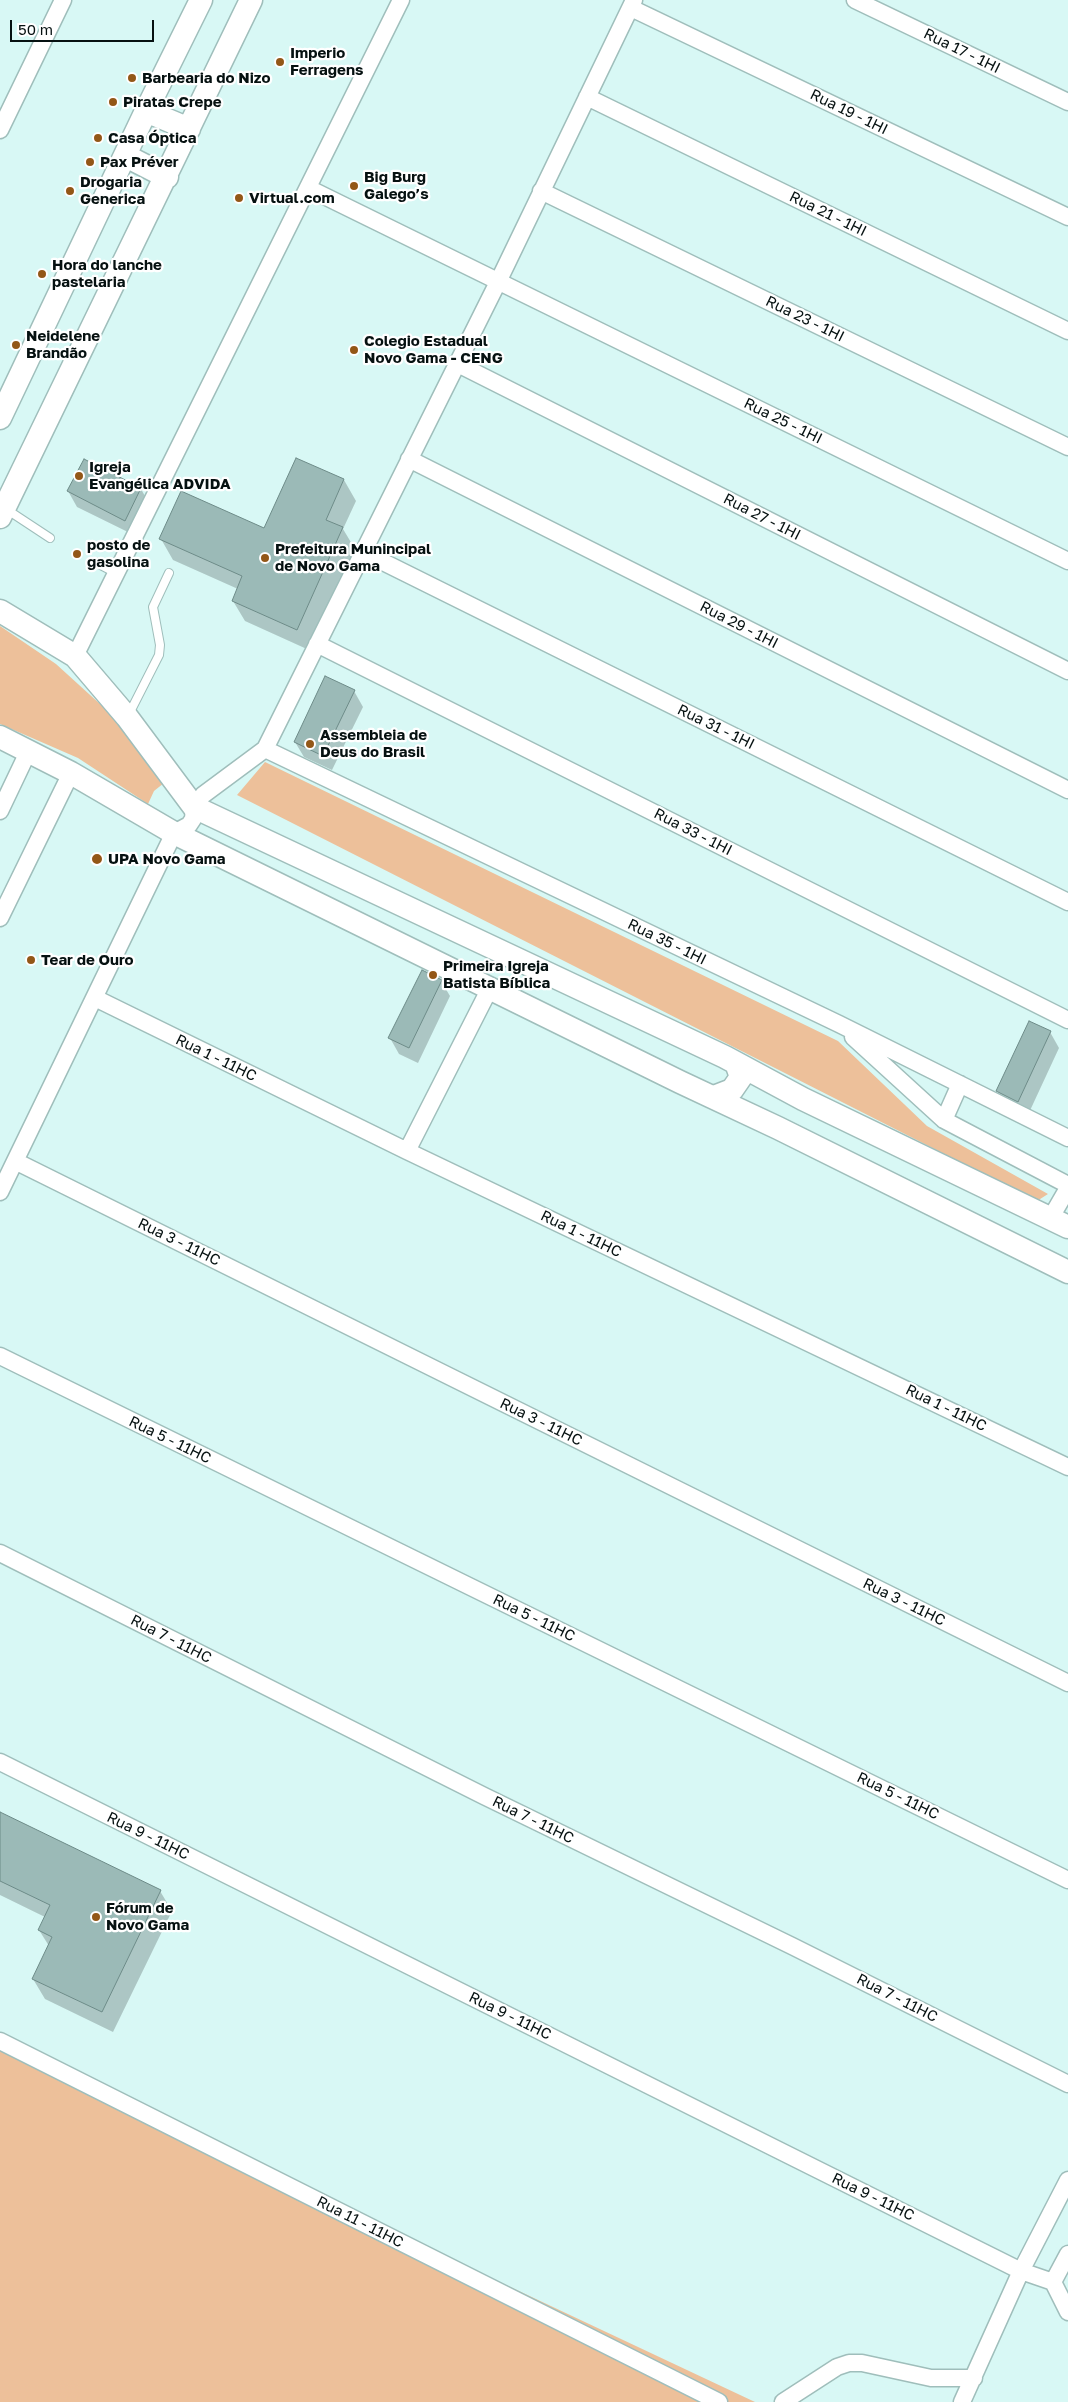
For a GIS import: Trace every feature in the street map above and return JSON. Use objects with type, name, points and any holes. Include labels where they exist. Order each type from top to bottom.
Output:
[{"type":"street","points":[[0,130],[63,0]]},
{"type":"street","points":[[0,418],[201,0]]},
{"type":"street","points":[[2,513],[251,0]]},
{"type":"street","points":[[75,656],[401,0]]},
{"type":"street","name":"Rua 17 - 1HI","points":[[856,0],[1068,102]]},
{"type":"street","points":[[0,1192],[174,833],[189,825],[193,819],[194,807],[217,783],[265,748],[498,282],[633,4]]},
{"type":"street","name":"Rua 19 - 1HI","points":[[633,4],[1068,216]]},
{"type":"street","name":"Rua 21 - 1HI","points":[[588,97],[1068,331]]},
{"type":"street","points":[[146,111],[189,129]]},
{"type":"street","points":[[126,156],[166,177]]},
{"type":"street","name":"Rua 25 - 1HI","points":[[308,188],[1068,561]]},
{"type":"street","name":"Rua 23 - 1HI","points":[[541,191],[1068,448]]},
{"type":"street","name":"Rua 27 - 1HI","points":[[456,363],[1068,672]]},
{"type":"street","name":"Rua 29 - 1HI","points":[[409,459],[1068,790]]},
{"type":"street","name":"Rua 31 - 1HI","points":[[363,552],[1068,902]]},
{"type":"street","points":[[0,611],[75,656],[127,717],[194,807],[736,1063],[795,1095],[1059,1223],[1068,1186],[944,1120],[838,1024]]},
{"type":"street","name":"Rua 33 - 1HI","points":[[318,644],[1068,1020]]},
{"type":"street","points":[[2,741],[29,750],[174,833],[1068,1272]]},
{"type":"street","name":"Rua 35 - 1HI","points":[[265,748],[838,1024],[1068,1138]]},
{"type":"street","points":[[0,811],[29,750]]},
{"type":"street","points":[[0,918],[71,773]]},
{"type":"street","points":[[407,1151],[490,988]]},
{"type":"street","name":"Rua 1 - 11HC","points":[[95,998],[407,1151],[1068,1467]]},
{"type":"street","points":[[714,1097],[732,1090],[741,1077],[736,1063]]},
{"type":"street","points":[[944,1120],[960,1084]]},
{"type":"street","points":[[778,1128],[775,1114],[783,1101],[795,1095]]},
{"type":"street","name":"Rua 3 - 11HC","points":[[15,1161],[1068,1683]]},
{"type":"street","name":"Rua 5 - 11HC","points":[[0,1356],[1068,1880]]},
{"type":"street","name":"Rua 7 - 11HC","points":[[0,1553],[484,1796],[792,1946],[1068,2084]]},
{"type":"street","name":"Rua 9 - 11HC","points":[[0,1762],[1021,2271],[1053,2282]]},
{"type":"street","name":"Rua 11 - 11HC","points":[[0,2041],[719,2402]]},
{"type":"street","points":[[962,2402],[1021,2271],[1068,2180]]},
{"type":"street","points":[[1068,2254],[1053,2282],[1068,2312]]},
{"type":"street","points":[[783,2402],[837,2367],[849,2363],[862,2363],[931,2378],[974,2378]]},
{"type":"lane","points":[[2,513],[50,538]]},
{"type":"lane","points":[[95,562],[116,573]]},
{"type":"lane","points":[[127,717],[159,655],[160,645],[153,607],[168,572]]},
{"type":"shaded area","points":[[0,626],[56,664],[122,724],[164,783],[154,791],[148,804],[78,758],[0,724]]},
{"type":"shaded area","points":[[265,762],[838,1041],[927,1126],[1048,1194],[1037,1201],[237,795]]},
{"type":"shaded area","points":[[0,2047],[755,2402],[0,2402]]},
{"type":"building","name":"Prefeitura Munincipal de Novo Gama","points":[[296,458],[344,479],[326,520],[343,527],[297,630],[232,601],[242,576],[159,539],[181,491],[264,528]]},
{"type":"building","points":[[84,459],[141,488],[125,521],[67,491]]},
{"type":"building","points":[[325,676],[355,690],[323,756],[294,742]]},
{"type":"building","points":[[422,970],[442,980],[409,1048],[388,1038]]},
{"type":"building","points":[[1029,1021],[1051,1031],[1018,1102],[996,1091]]},
{"type":"building","name":"Fórum de Novo Gama","points":[[0,1812],[161,1890],[102,2012],[32,1979],[52,1937],[38,1930],[50,1905],[0,1881]]},
{"type":"place","name":"Imperio Ferragens","points":[[280,62]]},
{"type":"place","name":"Barbearia do Nizo","points":[[132,78]]},
{"type":"place","name":"Piratas Crepe","points":[[113,102]]},
{"type":"place","name":"Casa Óptica","points":[[98,138]]},
{"type":"place","name":"Pax Préver","points":[[90,162]]},
{"type":"place","name":"Big Burg Galego’s","points":[[354,186]]},
{"type":"place","name":"Drogaria Generica","points":[[70,191]]},
{"type":"place","name":"Virtual.com","points":[[239,198]]},
{"type":"place","name":"Hora do lanche pastelaria","points":[[42,274]]},
{"type":"place","name":"Neidelene Brandão","points":[[16,345]]},
{"type":"place","name":"Colegio Estadual Novo Gama - CENG","points":[[354,350]]},
{"type":"place","name":"Igreja Evangélica ADVIDA","points":[[79,476]]},
{"type":"place","name":"posto de gasolina","points":[[77,554]]},
{"type":"place","name":"Prefeitura Munincipal de Novo Gama","points":[[265,558]]},
{"type":"place","name":"Assembleia de Deus do Brasil","points":[[310,744]]},
{"type":"place","name":"UPA Novo Gama","points":[[97,859]]},
{"type":"place","name":"Tear de Ouro","points":[[31,960]]},
{"type":"place","name":"Primeira Igreja Batista Bíblica","points":[[433,975]]},
{"type":"place","name":"Fórum de Novo Gama","points":[[96,1917]]}]
